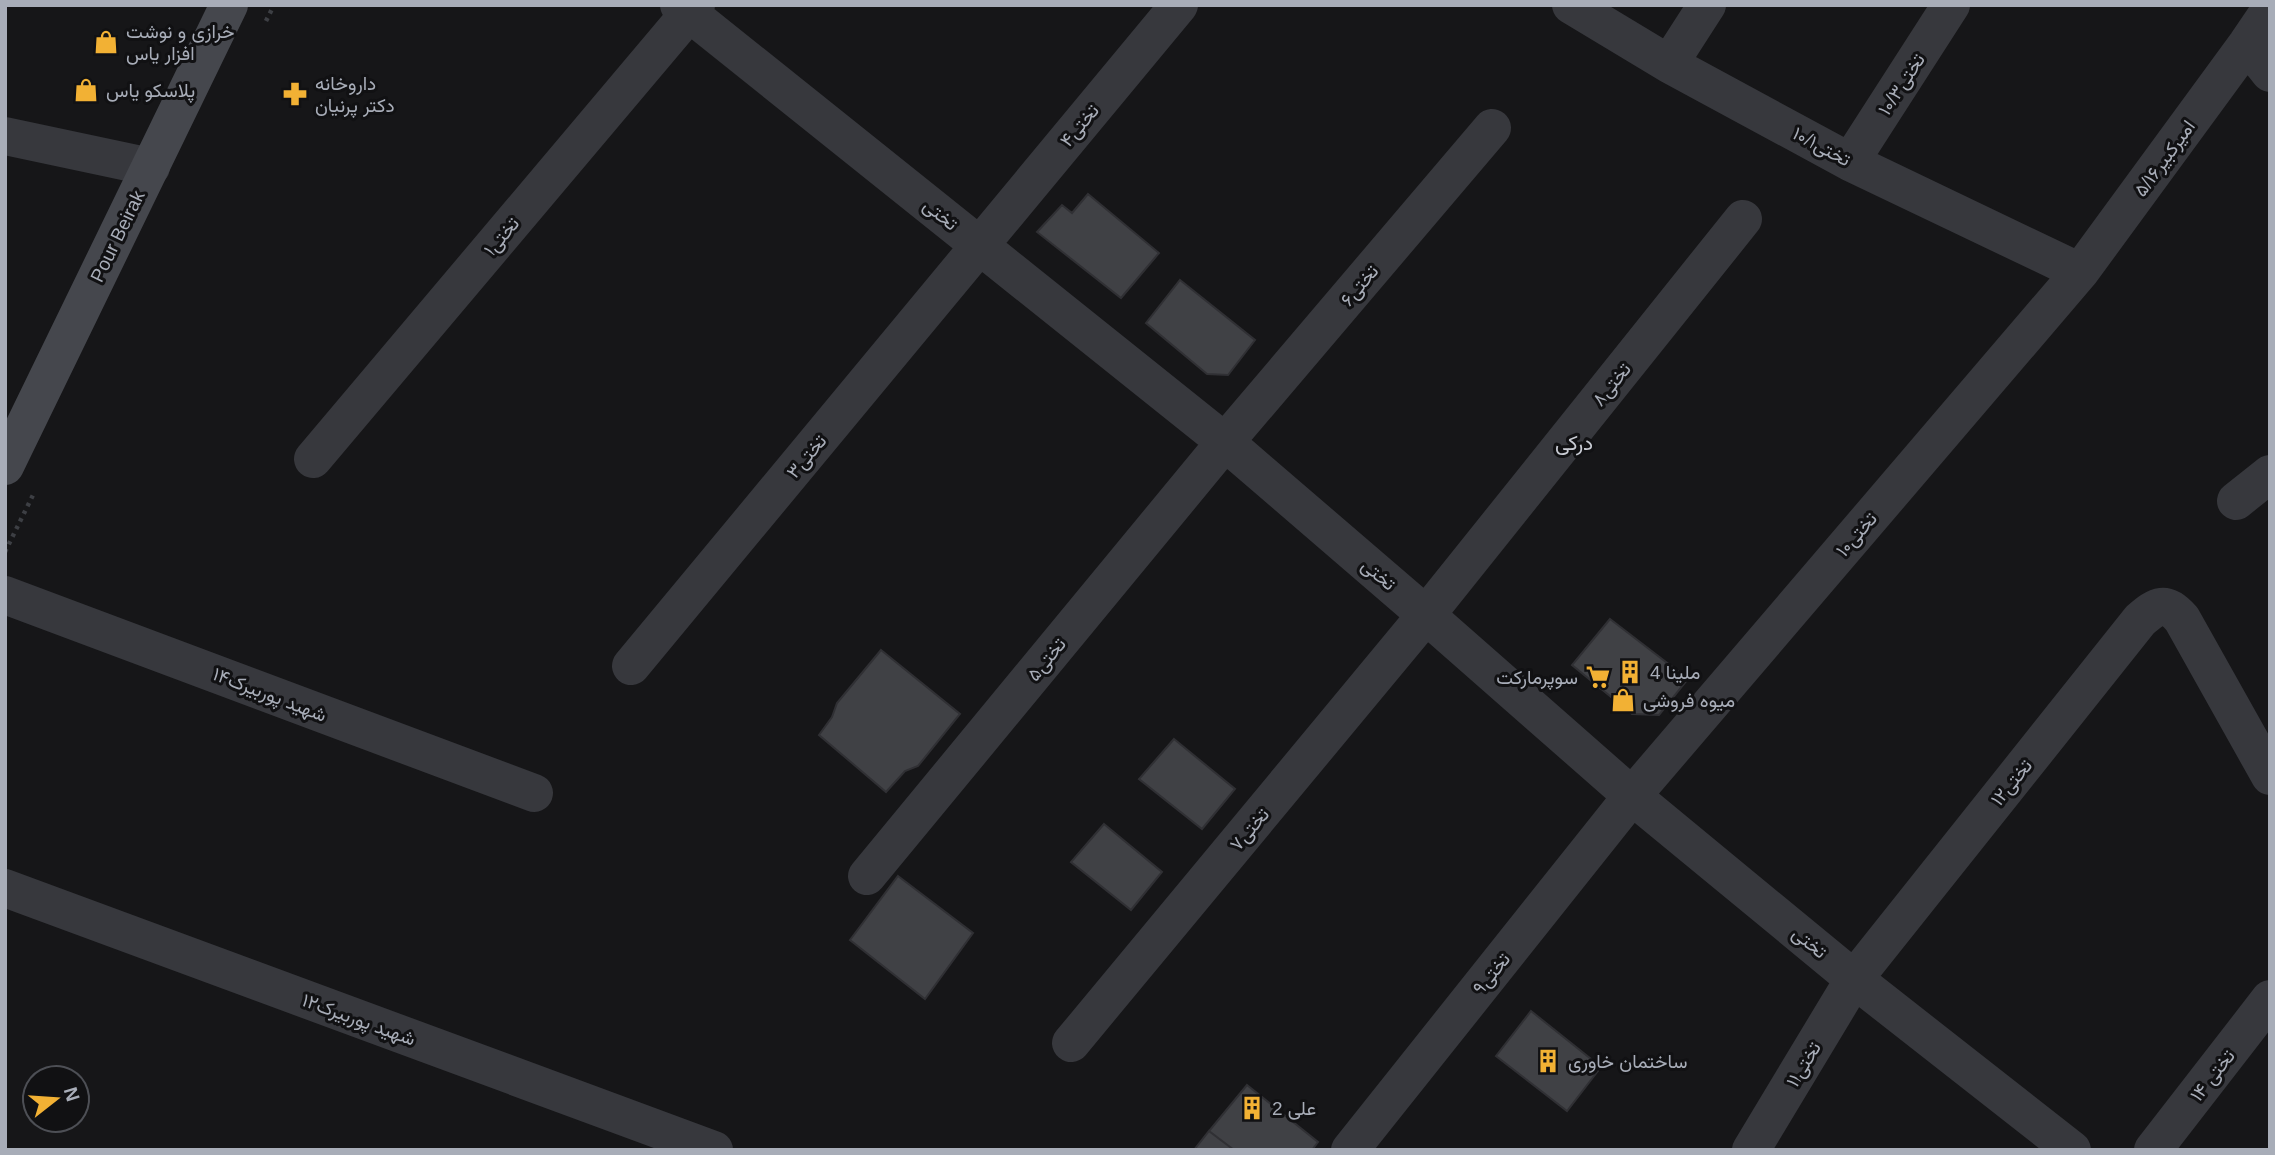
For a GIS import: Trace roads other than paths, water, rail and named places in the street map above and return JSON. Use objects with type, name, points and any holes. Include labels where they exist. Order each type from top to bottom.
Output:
[{"type":"street","name":"Pour Beirak","points":[[6,465],[229,5]]},
{"type":"street","name":"تختی۴","points":[[980,245],[1179,5]]},
{"type":"street","name":"تختی۱۰/۱","points":[[1571,5],[1669,64],[1850,162],[2080,272]]},
{"type":"street","points":[[1669,64],[1707,5]]},
{"type":"street","name":"تختی۱۰/۳","points":[[1850,162],[1951,5]]},
{"type":"street","name":"تختی","points":[[688,8],[1225,442],[1632,796],[1854,979],[2072,1150]]},
{"type":"street","name":"تختی۱","points":[[313,459],[688,8]]},
{"type":"street","name":"امیرکبیر۵/۱۶","points":[[2080,272],[2259,59],[2270,10]]},
{"type":"street","name":"تختی۶","points":[[1225,442],[1492,128]]},
{"type":"street","points":[[5,136],[151,167]]},
{"type":"street","name":"تختی۸","points":[[1426,615],[1743,219]]},
{"type":"street","name":"تختی۳","points":[[631,666],[980,245]]},
{"type":"street","name":"تختی۱۰","points":[[1632,796],[2080,272]]},
{"type":"street","name":"تختی۵","points":[[867,876],[1225,442]]},
{"type":"street","points":[[2236,501],[2270,474]]},
{"type":"street","name":"شهید پوربیرک۱۴","points":[[5,595],[534,793]]},
{"type":"street","name":"تختی۱۲","points":[[1854,979],[2140,620],[2159,607],[2168,607],[2178,614],[2190,632],[2270,776]]},
{"type":"street","name":"تختی۷","points":[[1071,1043],[1426,615]]},
{"type":"street","name":"تختی۹","points":[[1350,1150],[1632,796]]},
{"type":"street","name":"شهید پوربیرک۱۲","points":[[5,888],[713,1150]]},
{"type":"street","name":"تختی۱۱","points":[[1751,1150],[1854,979]]},
{"type":"street","name":"تختی ۱۴","points":[[2153,1150],[2270,999]]},
{"type":"place","name":"خرازی و نوشت افزار یاس","points":[[106,42]]},
{"type":"place","name":"پلاسکو یاس","points":[[86,90]]},
{"type":"place","name":"داروخانه دکتر پرنیان","points":[[295,94]]},
{"type":"place","name":"ملینا 4","points":[[1630,672]]},
{"type":"place","name":"سوپرمارکت","points":[[1598,677]]},
{"type":"place","name":"میوه فروشی","points":[[1623,700]]},
{"type":"place","name":"ساختمان خاوری","points":[[1548,1061]]},
{"type":"place","name":"علی 2","points":[[1252,1108]]},
{"type":"district","name":"درکی","points":[[1574,443]]}]
